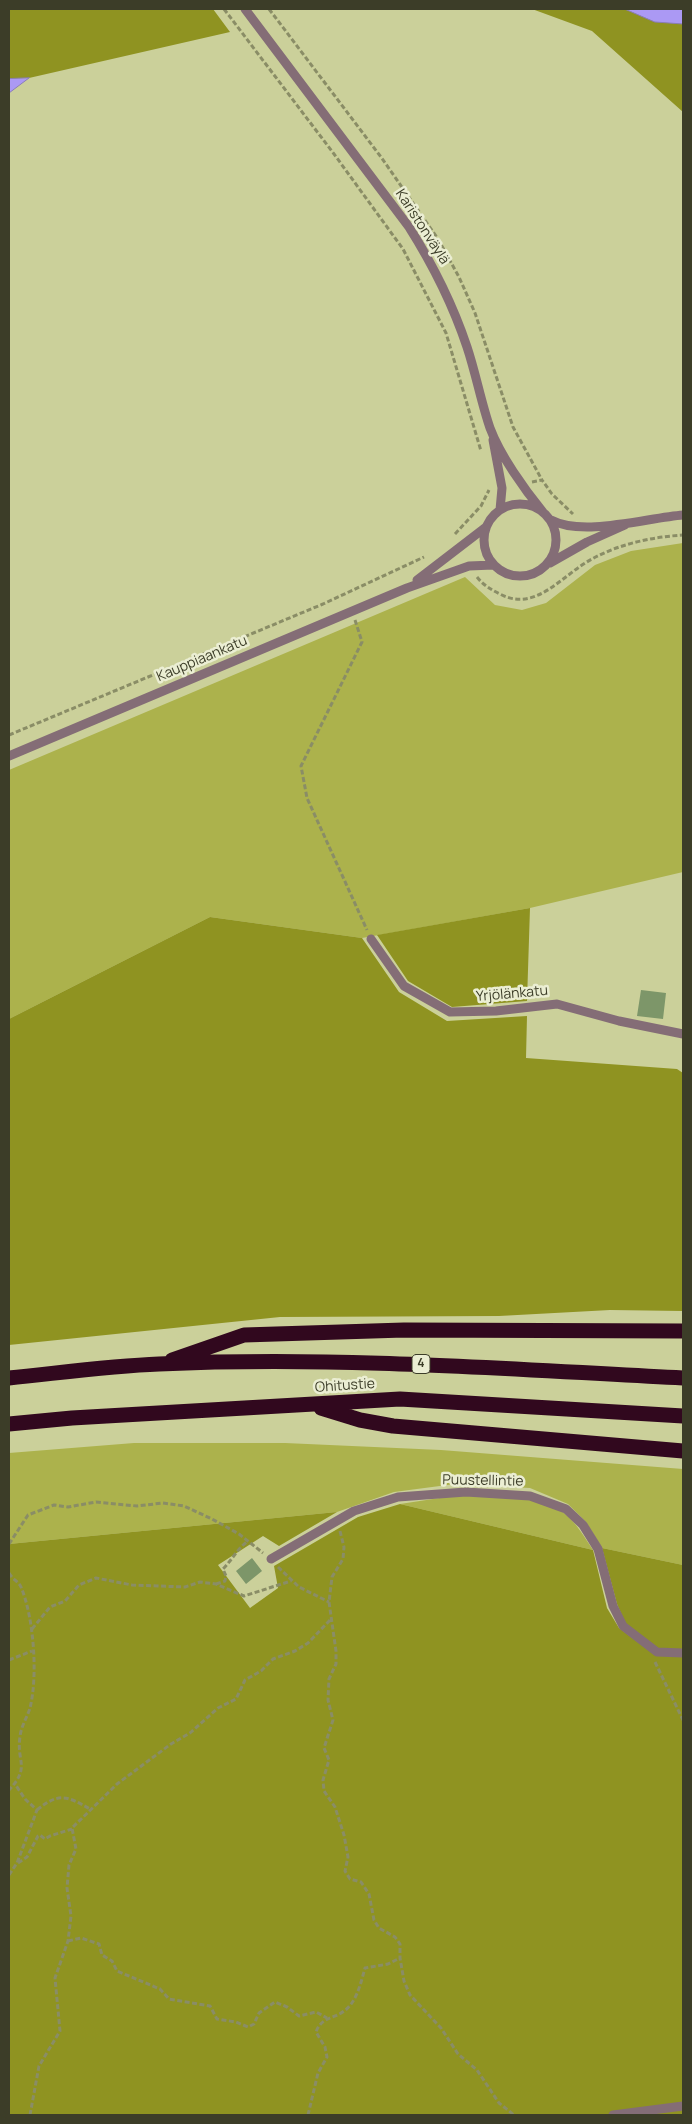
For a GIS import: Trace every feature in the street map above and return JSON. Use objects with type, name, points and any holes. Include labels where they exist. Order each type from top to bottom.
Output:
[{"type":"highway","points":[[158,1364],[244,1335],[404,1330],[679,1329]]},
{"type":"highway","name":"Ohitustie","points":[[9,1378],[158,1364],[404,1363],[683,1378]]},
{"type":"highway","name":"Ohitustie","points":[[9,1424],[72,1418],[400,1399],[683,1416]]},
{"type":"highway","points":[[310,1405],[360,1420],[393,1426],[683,1451]]},
{"type":"street","name":"Karistonväylä","points":[[245,9],[409,227],[426,254],[454,313],[467,348],[491,430],[523,484],[543,512]]},
{"type":"street","points":[[491,430],[502,488],[500,510]]},
{"type":"street","points":[[632,522],[587,542],[548,564],[539,572],[521,577],[503,572],[493,565],[484,547],[486,527],[500,510],[510,505],[522,504],[532,506],[562,526],[582,527],[683,515]]},
{"type":"street","points":[[548,564],[554,554],[557,543],[551,520]]},
{"type":"street","name":"Kauppiaankatu","points":[[407,588],[438,566],[486,527]]},
{"type":"street","name":"Kauppiaankatu","points":[[9,756],[407,588],[468,566],[493,565]]},
{"type":"street","name":"Yrjölänkatu","points":[[371,939],[404,986],[450,1012],[496,1011],[557,1004],[619,1021],[683,1034]]},
{"type":"street","name":"Puustellintie","points":[[271,1559],[354,1511],[398,1497],[466,1492],[530,1496],[566,1508],[583,1525],[598,1549],[613,1606],[623,1626],[657,1652],[683,1653]]},
{"type":"street","points":[[613,2115],[683,2106]]},
{"type":"path","points":[[224,9],[340,161],[403,249],[446,334],[483,456]]},
{"type":"path","points":[[523,484],[542,480],[552,494],[575,516],[582,527]]},
{"type":"path","points":[[453,536],[482,506],[489,490],[488,482]]},
{"type":"path","points":[[489,490],[502,488]]},
{"type":"path","points":[[587,542],[591,559]]},
{"type":"path","points":[[9,735],[296,616],[427,556]]},
{"type":"path","points":[[352,610],[362,642],[301,766],[307,798],[371,939]]},
{"type":"path","points":[[9,1544],[22,1521],[36,1511],[54,1505],[68,1507],[96,1502],[137,1506],[163,1503],[184,1506],[239,1534],[271,1559],[291,1581],[329,1602]]},
{"type":"path","points":[[334,1522],[342,1534],[344,1547],[343,1559],[332,1577],[329,1602],[336,1664],[329,1679],[328,1700],[333,1720],[324,1748],[329,1760],[324,1780],[324,1792],[335,1807],[344,1835],[348,1857],[345,1871],[350,1879],[360,1882],[369,1894],[374,1920],[379,1928],[395,1937],[400,1944],[400,1958],[404,1981],[410,1995],[441,2028],[458,2054],[477,2070],[499,2103],[514,2115]]},
{"type":"path","points":[[216,1584],[225,1581],[226,1576],[223,1569],[233,1559],[238,1548],[248,1542]]},
{"type":"path","points":[[9,1573],[20,1585],[32,1629],[32,1651],[35,1670],[29,1710],[22,1724],[19,1739],[22,1769],[15,1784],[9,1790]]},
{"type":"path","points":[[32,1629],[50,1607],[65,1600],[79,1585],[96,1578],[132,1585],[186,1587],[200,1582],[216,1584],[244,1596],[291,1581]]},
{"type":"path","points":[[17,1863],[27,1857],[38,1836],[46,1839],[72,1828],[117,1784],[171,1744],[190,1733],[218,1708],[236,1699],[245,1680],[261,1671],[273,1659],[295,1651],[308,1642],[332,1618]]},
{"type":"path","points":[[646,1644],[683,1720]]},
{"type":"path","points":[[9,1660],[32,1651]]},
{"type":"path","points":[[15,1784],[25,1799],[37,1810]]},
{"type":"path","points":[[9,1875],[17,1863],[37,1810],[51,1799],[69,1797],[90,1809]]},
{"type":"path","points":[[30,2115],[38,2066],[60,2031],[55,1978],[68,1941],[71,1916],[68,1888],[69,1865],[76,1849],[72,1828]]},
{"type":"path","points":[[68,1941],[81,1938],[99,1944],[102,1955],[112,1962],[117,1971],[160,1989],[170,1999],[210,2006],[217,2019],[236,2022],[248,2027],[254,2024],[259,2012],[275,2002],[287,2006],[299,2016],[316,2012],[327,2018]]},
{"type":"path","points":[[308,2115],[318,2073],[327,2057],[325,2047],[316,2032],[327,2018],[345,2011],[357,1994],[365,1968],[388,1964],[400,1958]]},
{"type":"green space","points":[[683,543],[683,872],[530,908],[362,938],[210,917],[9,1019],[9,770],[465,577],[495,605],[522,610],[546,603],[595,565],[631,551]]},
{"type":"green space","points":[[134,1443],[285,1443],[441,1450],[683,1469],[683,1565],[602,1548],[586,1522],[568,1504],[530,1488],[455,1484],[394,1492],[337,1512],[9,1544],[9,1453]]},
{"type":"green space","points":[[466,1494],[517,1497],[554,1507],[572,1521],[593,1550],[400,1504]]},
{"type":"shaded area","points":[[9,9],[213,9],[230,32],[29,78],[9,79]]},
{"type":"shaded area","points":[[532,9],[683,9],[683,112],[592,31]]},
{"type":"shaded area","points":[[625,9],[683,9],[683,24],[655,22]]},
{"type":"shaded area","points":[[29,78],[9,93],[9,79]]},
{"type":"shaded area","points":[[530,908],[527,1001],[452,1007],[408,981],[377,935]]},
{"type":"shaded area","points":[[210,917],[362,938],[399,992],[447,1021],[527,1016],[526,1058],[677,1069],[683,1073],[683,1311],[610,1310],[499,1316],[280,1317],[9,1345],[9,1019]]},
{"type":"shaded area","points":[[400,1504],[593,1550],[607,1608],[619,1628],[656,1655],[683,1657],[683,2115],[9,2115],[9,1544],[337,1512],[279,1546],[263,1536],[218,1565],[250,1608],[278,1588],[274,1566],[358,1517]]},
{"type":"shaded area","points":[[602,1548],[683,1565],[683,1649],[658,1649],[626,1625],[617,1604]]},
{"type":"building","points":[[641,990],[666,993],[663,1019],[637,1016]]},
{"type":"building","points":[[252,1558],[262,1571],[246,1584],[236,1571]]}]
